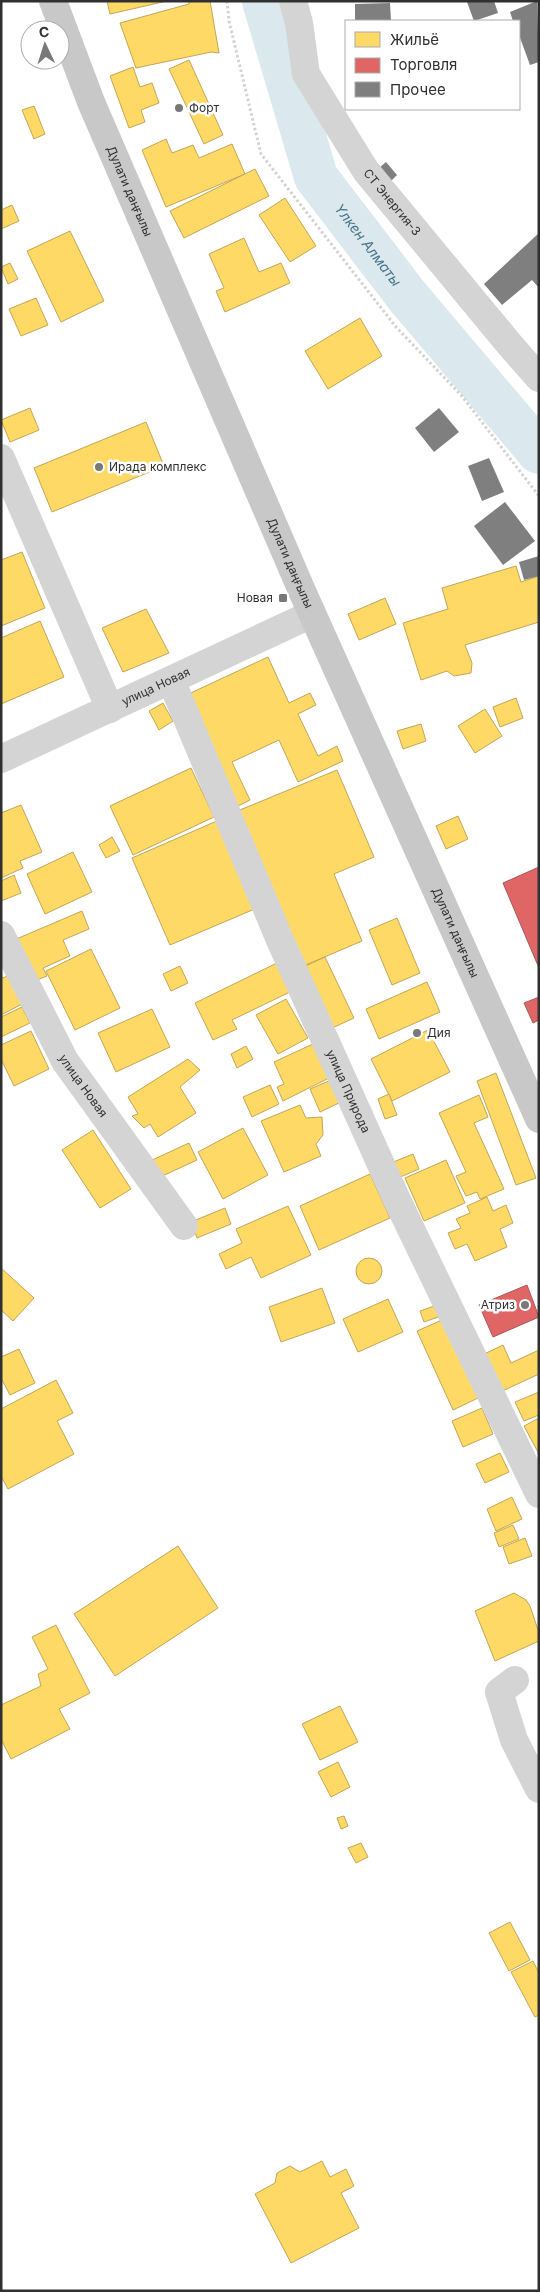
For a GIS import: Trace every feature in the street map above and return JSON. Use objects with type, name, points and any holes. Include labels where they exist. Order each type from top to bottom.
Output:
[{"type":"main road","name":"Дулати даңғылы","points":[[53,1],[91,102],[312,614],[539,1119]]},
{"type":"street","name":"СТ Энергия-3","points":[[293,1],[299,23],[306,74],[366,171],[539,378]]},
{"type":"street","points":[[1,458],[110,709]]},
{"type":"street","name":"улица Новая","points":[[1,759],[312,614]]},
{"type":"street","name":"улица Природа","points":[[171,680],[280,940],[397,1200],[539,1494]]},
{"type":"street","name":"улица Новая","points":[[1,935],[65,1061],[184,1226]]},
{"type":"street","points":[[515,1680],[499,1692],[514,1740],[539,1789]]},
{"type":"path","points":[[227,1],[229,22],[261,154],[396,328],[461,396],[539,496]]},
{"type":"building: Жильё","points":[[107,1],[167,1],[110,14]]},
{"type":"building: Жильё","points":[[189,1],[210,1],[219,53],[211,52],[136,68],[120,23],[189,4]]},
{"type":"building: Жильё","points":[[189,60],[223,135],[204,144],[169,69]]},
{"type":"building: Жильё","points":[[133,67],[140,87],[152,83],[159,103],[141,110],[145,122],[129,128],[110,76]]},
{"type":"building: Жильё","points":[[34,106],[45,134],[34,139],[22,110]]},
{"type":"building: Жильё","points":[[166,139],[172,153],[193,145],[199,158],[232,144],[245,174],[166,207],[142,150]]},
{"type":"building: Жильё","points":[[255,169],[269,196],[184,238],[170,211]]},
{"type":"building: Жильё","points":[[285,198],[316,246],[290,262],[259,215]]},
{"type":"building: Жильё","points":[[12,205],[19,221],[1,229],[1,210]]},
{"type":"building: Жильё","points":[[70,231],[104,301],[61,322],[27,251]]},
{"type":"building: Жильё","points":[[244,238],[259,272],[281,263],[290,283],[225,312],[216,291],[224,288],[209,254]]},
{"type":"building: Жильё","points":[[10,263],[18,279],[8,284],[1,267]]},
{"type":"building: Жильё","points":[[36,298],[48,325],[21,336],[9,309]]},
{"type":"building: Жильё","points":[[360,318],[382,356],[328,389],[305,351]]},
{"type":"building: Жильё","points":[[30,408],[39,430],[10,442],[1,420]]},
{"type":"building: Жильё","name":"Ирада комплекс","points":[[146,422],[164,466],[52,512],[34,468]]},
{"type":"building: Жильё","points":[[22,552],[45,608],[1,626],[1,560]]},
{"type":"building: Жильё","points":[[516,566],[521,582],[539,576],[539,622],[465,645],[472,663],[471,673],[454,676],[447,671],[421,680],[403,623],[448,609],[442,588]]},
{"type":"building: Жильё","points":[[385,598],[396,624],[359,640],[348,614]]},
{"type":"building: Жильё","points":[[146,609],[169,653],[123,672],[102,628]]},
{"type":"building: Жильё","points":[[40,621],[64,677],[1,704],[1,638]]},
{"type":"building: Жильё","points":[[268,657],[289,703],[310,693],[316,705],[298,714],[318,756],[337,746],[343,761],[298,782],[279,740],[232,762],[250,800],[234,808],[182,697]]},
{"type":"building: Жильё","points":[[516,698],[523,718],[500,727],[493,707]]},
{"type":"building: Жильё","points":[[163,703],[173,721],[159,730],[149,711]]},
{"type":"building: Жильё","points":[[485,709],[502,736],[475,753],[458,726]]},
{"type":"building: Жильё","points":[[421,724],[426,741],[403,749],[397,731]]},
{"type":"building: Жильё","points":[[191,768],[214,817],[133,855],[110,806]]},
{"type":"building: Жильё","points":[[337,770],[374,857],[334,874],[362,941],[301,967],[235,812]]},
{"type":"building: Жильё","points":[[21,805],[42,852],[20,861],[23,868],[1,878],[1,813]]},
{"type":"building: Жильё","points":[[458,816],[468,839],[446,849],[436,826]]},
{"type":"building: Жильё","points":[[219,820],[257,908],[170,945],[132,858]]},
{"type":"building: Жильё","points":[[112,837],[120,851],[106,858],[99,845]]},
{"type":"building: Жильё","points":[[73,852],[92,892],[45,914],[27,874]]},
{"type":"building: Жильё","points":[[14,875],[21,893],[1,901],[1,881]]},
{"type":"building: Жильё","points":[[82,911],[89,929],[63,940],[70,956],[43,968],[47,976],[32,982],[14,940]]},
{"type":"building: Жильё","points":[[397,918],[420,973],[392,985],[369,930]]},
{"type":"building: Жильё","points":[[91,949],[120,1008],[75,1030],[46,971]]},
{"type":"building: Жильё","points":[[325,957],[354,1018],[330,1029],[301,968]]},
{"type":"building: Жильё","points":[[281,961],[294,990],[232,1020],[237,1029],[213,1040],[195,1003]]},
{"type":"building: Жильё","points":[[180,966],[188,983],[171,991],[163,974]]},
{"type":"building: Жильё","points":[[11,974],[26,1002],[1,1015],[1,976],[3,978]]},
{"type":"building: Жильё","points":[[427,982],[440,1012],[379,1039],[366,1009]]},
{"type":"building: Жильё","points":[[286,999],[308,1038],[278,1054],[256,1015]]},
{"type":"building: Жильё","points":[[22,1007],[30,1023],[1,1037],[1,1017]]},
{"type":"building: Жильё","points":[[152,1009],[170,1047],[116,1072],[98,1033]]},
{"type":"building: Жильё","points":[[428,1030],[450,1072],[392,1101],[371,1059]]},
{"type":"building: Жильё","points":[[31,1031],[49,1069],[14,1086],[1,1059],[1,1045]]},
{"type":"building: Жильё","points":[[315,1043],[331,1077],[283,1101],[277,1087],[284,1084],[274,1062]]},
{"type":"building: Жильё","points":[[246,1046],[253,1059],[237,1068],[231,1054]]},
{"type":"building: Жильё","points":[[188,1059],[200,1070],[180,1087],[196,1113],[158,1137],[150,1124],[144,1128],[132,1116],[138,1114],[128,1097]]},
{"type":"building: Жильё","points":[[496,1073],[536,1178],[516,1185],[477,1081]]},
{"type":"building: Жильё","points":[[331,1080],[341,1102],[320,1112],[310,1089]]},
{"type":"building: Жильё","points":[[270,1085],[279,1104],[252,1117],[243,1097]]},
{"type":"building: Жильё","points":[[389,1094],[397,1115],[385,1119],[378,1099]]},
{"type":"building: Жильё","points":[[479,1095],[488,1117],[474,1123],[504,1189],[480,1199],[477,1192],[466,1196],[456,1176],[466,1172],[439,1113]]},
{"type":"building: Жильё","points":[[300,1105],[306,1118],[322,1117],[323,1135],[316,1144],[321,1156],[284,1172],[261,1121]]},
{"type":"building: Жильё","points":[[243,1128],[268,1175],[223,1199],[198,1152]]},
{"type":"building: Жильё","points":[[93,1130],[131,1189],[100,1208],[62,1150]]},
{"type":"building: Жильё","points":[[189,1143],[197,1160],[158,1178],[150,1161]]},
{"type":"building: Жильё","points":[[413,1154],[419,1169],[398,1178],[391,1163]]},
{"type":"building: Жильё","points":[[446,1160],[465,1203],[424,1221],[405,1178]]},
{"type":"building: Жильё","points":[[370,1174],[390,1218],[319,1250],[300,1206]]},
{"type":"building: Жильё","points":[[487,1197],[493,1211],[506,1205],[513,1223],[500,1229],[507,1247],[475,1261],[467,1244],[455,1249],[448,1233],[461,1228],[456,1219],[470,1213],[467,1206]]},
{"type":"building: Жильё","points":[[288,1206],[311,1255],[261,1278],[251,1257],[226,1269],[219,1254],[242,1243],[236,1229]]},
{"type":"building: Жильё","points":[[225,1208],[231,1224],[197,1238],[191,1222]]},
{"type":"building: Жильё","points":[[369,1258],[378,1262],[382,1271],[378,1280],[369,1284],[360,1280],[356,1271],[360,1262]]},
{"type":"building: Жильё","points":[[1,1268],[34,1298],[13,1321],[1,1310]]},
{"type":"building: Жильё","points":[[322,1288],[335,1323],[281,1342],[269,1307]]},
{"type":"building: Жильё","points":[[388,1299],[403,1332],[358,1352],[343,1319]]},
{"type":"building: Жильё","points":[[437,1305],[441,1316],[424,1322],[420,1311]]},
{"type":"building: Жильё","points":[[442,1320],[478,1398],[453,1410],[417,1331]]},
{"type":"building: Жильё","points":[[503,1345],[511,1363],[539,1350],[539,1374],[496,1394],[478,1357]]},
{"type":"building: Жильё","points":[[19,1349],[35,1383],[10,1395],[1,1378],[1,1357]]},
{"type":"building: Жильё","points":[[56,1380],[73,1413],[57,1421],[74,1454],[8,1489],[1,1476],[1,1409]]},
{"type":"building: Жильё","points":[[539,1392],[539,1415],[524,1421],[515,1402]]},
{"type":"building: Жильё","points":[[482,1408],[493,1434],[463,1447],[452,1421]]},
{"type":"building: Жильё","points":[[539,1418],[539,1454],[524,1426]]},
{"type":"building: Жильё","points":[[500,1453],[509,1472],[485,1483],[476,1464]]},
{"type":"building: Жильё","points":[[512,1497],[522,1519],[496,1531],[487,1509]]},
{"type":"building: Жильё","points":[[513,1525],[519,1539],[499,1547],[494,1533]]},
{"type":"building: Жильё","points":[[525,1538],[532,1556],[509,1564],[503,1547]]},
{"type":"building: Жильё","points":[[178,1546],[218,1608],[115,1676],[74,1614]]},
{"type":"building: Жильё","points":[[514,1593],[526,1600],[530,1606],[539,1633],[539,1641],[495,1661],[475,1611]]},
{"type":"building: Жильё","points":[[56,1625],[90,1693],[59,1709],[70,1729],[11,1759],[1,1739],[1,1705],[41,1686],[38,1674],[48,1669],[32,1637]]},
{"type":"building: Жильё","points":[[340,1706],[358,1742],[320,1760],[302,1724]]},
{"type":"building: Жильё","points":[[338,1762],[350,1787],[331,1797],[318,1772]]},
{"type":"building: Жильё","points":[[344,1816],[348,1826],[341,1829],[337,1818]]},
{"type":"building: Жильё","points":[[361,1843],[368,1857],[356,1863],[348,1848]]},
{"type":"building: Жильё","points":[[510,1922],[530,1960],[509,1971],[489,1933]]},
{"type":"building: Жильё","points":[[533,1961],[539,1973],[539,2015],[535,2017],[511,1972]]},
{"type":"building: Жильё","points":[[322,2161],[330,2177],[346,2169],[354,2186],[341,2193],[359,2228],[291,2263],[255,2194],[275,2183],[277,2173],[290,2166],[300,2172]]},
{"type":"building: Торговля","points":[[539,867],[539,968],[503,883]]},
{"type":"building: Торговля","points":[[539,997],[539,1020],[533,1023],[524,1003]]},
{"type":"building: Торговля","points":[[527,1285],[539,1317],[493,1337],[479,1305]]},
{"type":"building: Прочее","points":[[494,1],[498,13],[474,20],[467,2]]},
{"type":"building: Прочее","points":[[537,1],[539,62],[530,65],[520,38],[520,20],[513,20],[510,12]]},
{"type":"building: Прочее","points":[[390,3],[391,20],[355,20],[355,4]]},
{"type":"building: Прочее","points":[[386,162],[397,175],[391,181],[379,168]]},
{"type":"building: Прочее","points":[[539,233],[539,288],[532,280],[502,305],[484,284]]},
{"type":"building: Прочее","points":[[439,408],[459,432],[434,452],[415,428]]},
{"type":"building: Прочее","points":[[489,458],[504,492],[482,501],[468,466]]},
{"type":"building: Прочее","points":[[505,502],[535,541],[503,565],[474,526]]},
{"type":"building: Прочее","points":[[539,556],[539,576],[524,580],[519,562]]},
{"type":"waterway","name":"Үлкен Алматы","points":[[264,1],[316,177],[407,296],[539,452]]},
{"type":"place","name":"Форт","points":[[179,108]]},
{"type":"place","name":"Ирада комплекс","points":[[99,467]]},
{"type":"place","name":"Новая","points":[[283,598]]},
{"type":"place","name":"Дия","points":[[417,1033]]},
{"type":"place","name":"Атриз","points":[[525,1305]]}]
